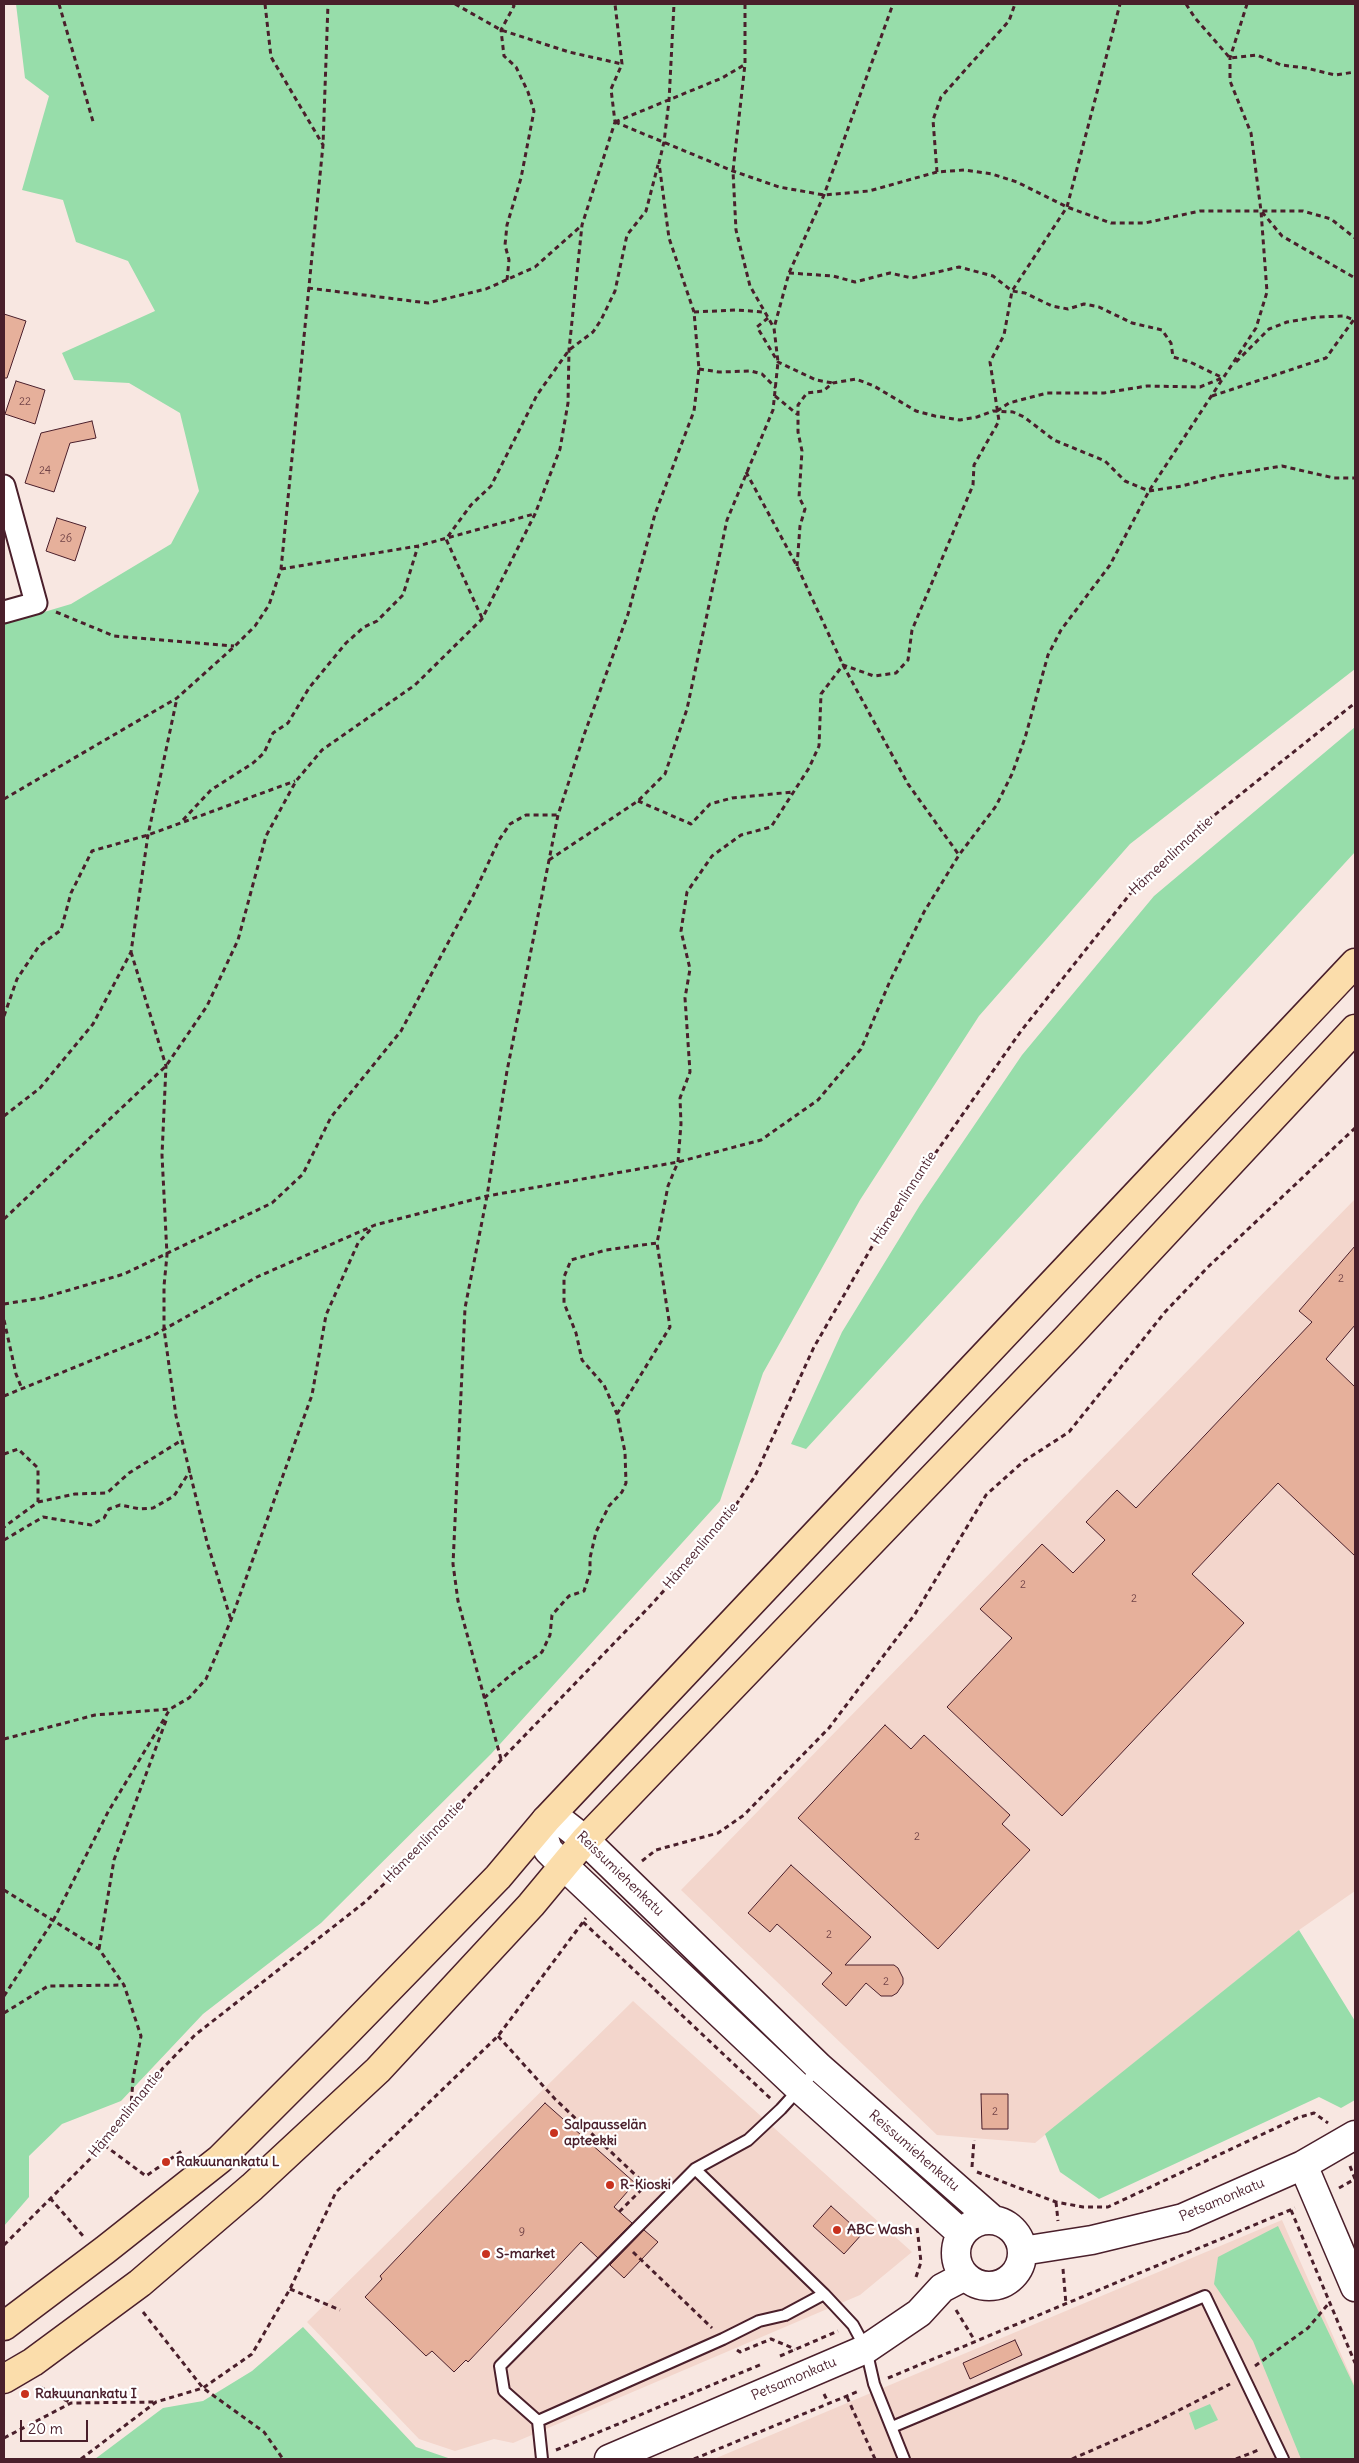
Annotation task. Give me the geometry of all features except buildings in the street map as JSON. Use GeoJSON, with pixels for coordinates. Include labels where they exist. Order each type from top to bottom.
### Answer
{"type":"FeatureCollection","features":[{"type":"Feature","properties":{"kind":"main road"},"geometry":{"type":"LineString","coordinates":[[4,2326],[105,2250],[220,2159],[498,1878],[546,1820],[1355,963]]}},
{"type":"Feature","properties":{"kind":"main road"},"geometry":{"type":"LineString","coordinates":[[4,2379],[33,2362],[140,2283],[252,2187],[378,2070],[531,1905],[585,1840],[1060,1345],[1355,1029]]}},
{"type":"Feature","properties":{"kind":"street"},"geometry":{"type":"LineString","coordinates":[[4,486],[36,603],[4,612]]}},
{"type":"Feature","properties":{"kind":"street"},"geometry":{"type":"LineString","coordinates":[[546,1820],[544,1838],[548,1850],[599,1901],[799,2088],[962,2234]]}},
{"type":"Feature","properties":{"kind":"street","name":"Reissumiehenkatu"},"geometry":{"type":"LineString","coordinates":[[546,1820],[562,1822],[585,1840],[819,2067],[992,2220]]}},
{"type":"Feature","properties":{"kind":"street","name":"Petsamonkatu"},"geometry":{"type":"LineString","coordinates":[[1022,2251],[1084,2242],[1183,2218],[1303,2165],[1355,2135]]}},
{"type":"Feature","properties":{"kind":"street"},"geometry":{"type":"LineString","coordinates":[[1303,2165],[1355,2287]]}},
{"type":"Feature","properties":{"kind":"street"},"geometry":{"type":"LineString","coordinates":[[992,2220],[1004,2224],[1013,2231],[1019,2240],[1022,2251],[1020,2263],[1015,2273],[1007,2281],[996,2286],[985,2286],[974,2283],[965,2276],[958,2267],[955,2256],[957,2244],[962,2234],[975,2223],[992,2220]]}},
{"type":"Feature","properties":{"kind":"street","name":"Petsamonkatu"},"geometry":{"type":"LineString","coordinates":[[609,2459],[866,2349],[919,2312],[942,2288],[965,2276]]}},
{"type":"Feature","properties":{"kind":"lane"},"geometry":{"type":"LineString","coordinates":[[542,2459],[538,2421],[504,2391],[500,2366],[695,2169],[748,2140],[819,2067]]}},
{"type":"Feature","properties":{"kind":"lane"},"geometry":{"type":"LineString","coordinates":[[695,2169],[853,2324],[866,2349],[874,2384],[904,2459]]}},
{"type":"Feature","properties":{"kind":"lane"},"geometry":{"type":"LineString","coordinates":[[538,2421],[723,2339],[759,2321],[786,2315],[824,2294]]}},
{"type":"Feature","properties":{"kind":"lane"},"geometry":{"type":"LineString","coordinates":[[892,2427],[1205,2296],[1283,2459]]}},
{"type":"Feature","properties":{"kind":"path"},"geometry":{"type":"LineString","coordinates":[[59,4],[94,125]]}},
{"type":"Feature","properties":{"kind":"path"},"geometry":{"type":"LineString","coordinates":[[264,4],[271,57],[323,145]]}},
{"type":"Feature","properties":{"kind":"path"},"geometry":{"type":"LineString","coordinates":[[4,799],[177,698],[255,626],[269,606],[280,570],[323,145],[328,4]]}},
{"type":"Feature","properties":{"kind":"path"},"geometry":{"type":"LineString","coordinates":[[455,4],[501,30],[569,52],[622,64]]}},
{"type":"Feature","properties":{"kind":"path"},"geometry":{"type":"LineString","coordinates":[[507,280],[509,260],[505,245],[507,225],[521,178],[534,111],[528,92],[516,67],[504,56],[501,30],[514,6],[512,4]]}},
{"type":"Feature","properties":{"kind":"path"},"geometry":{"type":"LineString","coordinates":[[4,1218],[166,1066],[207,1006],[238,940],[266,836],[296,781],[322,750],[415,685],[482,618],[534,514],[560,449],[568,403],[570,350],[582,225],[615,122],[611,89],[622,64],[615,4]]}},
{"type":"Feature","properties":{"kind":"path"},"geometry":{"type":"LineString","coordinates":[[446,539],[471,505],[491,486],[537,394],[570,350],[593,332],[615,291],[627,234],[646,211],[664,142],[669,101],[674,4]]}},
{"type":"Feature","properties":{"kind":"path"},"geometry":{"type":"LineString","coordinates":[[745,4],[745,64],[733,171],[736,230],[750,286],[763,312],[774,328]]}},
{"type":"Feature","properties":{"kind":"path"},"geometry":{"type":"LineString","coordinates":[[549,861],[638,801],[665,774],[686,709],[727,520],[746,471],[774,410],[778,362],[774,328],[789,273],[824,195],[893,4]]}},
{"type":"Feature","properties":{"kind":"path"},"geometry":{"type":"LineString","coordinates":[[937,172],[933,120],[941,97],[1009,21],[1015,4]]}},
{"type":"Feature","properties":{"kind":"path"},"geometry":{"type":"LineString","coordinates":[[843,664],[874,676],[896,674],[908,660],[912,630],[973,485],[974,465],[999,421],[990,362],[1004,335],[1012,291],[1067,207],[1120,4]]}},
{"type":"Feature","properties":{"kind":"path"},"geometry":{"type":"LineString","coordinates":[[1186,4],[1195,18],[1230,58]]}},
{"type":"Feature","properties":{"kind":"path"},"geometry":{"type":"LineString","coordinates":[[4,1396],[164,1329],[257,1277],[375,1225],[487,1196],[678,1162],[761,1140],[818,1100],[861,1049],[890,981],[924,912],[959,856],[996,806],[1012,774],[1025,738],[1048,655],[1061,630],[1110,565],[1149,491],[1256,328],[1267,292],[1261,211],[1251,133],[1230,80],[1230,58],[1247,4]]}},
{"type":"Feature","properties":{"kind":"path"},"geometry":{"type":"LineString","coordinates":[[1230,58],[1257,55],[1281,65],[1306,68],[1335,75],[1355,72]]}},
{"type":"Feature","properties":{"kind":"path"},"geometry":{"type":"LineString","coordinates":[[615,122],[722,78],[745,64]]}},
{"type":"Feature","properties":{"kind":"path"},"geometry":{"type":"LineString","coordinates":[[615,122],[733,171],[779,187],[824,195],[869,191],[937,172],[964,170],[992,174],[1017,182],[1067,207],[1111,223],[1145,223],[1200,211],[1304,212],[1331,219],[1355,238]]}},
{"type":"Feature","properties":{"kind":"path"},"geometry":{"type":"LineString","coordinates":[[501,1760],[458,1601],[453,1564],[465,1308],[487,1196],[507,1071],[558,815],[584,735],[628,614],[655,514],[694,411],[699,369],[694,312],[669,238],[659,163]]}},
{"type":"Feature","properties":{"kind":"path"},"geometry":{"type":"LineString","coordinates":[[1261,211],[1282,236],[1355,278]]}},
{"type":"Feature","properties":{"kind":"path"},"geometry":{"type":"LineString","coordinates":[[308,288],[428,303],[486,289],[535,267],[582,225]]}},
{"type":"Feature","properties":{"kind":"path"},"geometry":{"type":"LineString","coordinates":[[789,273],[833,276],[855,282],[890,273],[912,278],[959,267],[993,276],[1012,291],[1025,293],[1052,306],[1068,309],[1084,304],[1099,307],[1132,323],[1162,330],[1171,343],[1173,357],[1190,362],[1223,378]]}},
{"type":"Feature","properties":{"kind":"path"},"geometry":{"type":"LineString","coordinates":[[694,312],[738,310],[763,312]]}},
{"type":"Feature","properties":{"kind":"path"},"geometry":{"type":"LineString","coordinates":[[1212,396],[1326,358],[1355,319],[1344,316],[1317,317],[1287,322],[1269,329],[1258,337],[1229,369]]}},
{"type":"Feature","properties":{"kind":"path"},"geometry":{"type":"LineString","coordinates":[[768,318],[757,328],[778,362],[816,380],[833,383],[856,379],[874,386],[916,411],[935,416],[960,420],[996,411],[1013,412],[1024,417],[1054,440],[1105,462],[1124,481],[1149,491],[1182,486],[1220,476],[1282,466],[1334,478],[1355,478]]}},
{"type":"Feature","properties":{"kind":"path"},"geometry":{"type":"LineString","coordinates":[[699,369],[719,372],[751,371],[762,374],[776,388]]}},
{"type":"Feature","properties":{"kind":"path"},"geometry":{"type":"LineString","coordinates":[[996,411],[1008,403],[1047,394],[1104,393],[1147,386],[1200,387],[1223,378]]}},
{"type":"Feature","properties":{"kind":"path"},"geometry":{"type":"LineString","coordinates":[[797,566],[800,526],[805,509],[799,497],[802,451],[798,405],[807,393],[823,391],[833,383]]}},
{"type":"Feature","properties":{"kind":"path"},"geometry":{"type":"LineString","coordinates":[[775,396],[798,414]]}},
{"type":"Feature","properties":{"kind":"path"},"geometry":{"type":"LineString","coordinates":[[746,471],[797,566],[843,664],[908,784],[959,856]]}},
{"type":"Feature","properties":{"kind":"path"},"geometry":{"type":"LineString","coordinates":[[280,570],[418,546],[534,514]]}},
{"type":"Feature","properties":{"kind":"path"},"geometry":{"type":"LineString","coordinates":[[446,539],[482,618]]}},
{"type":"Feature","properties":{"kind":"path"},"geometry":{"type":"LineString","coordinates":[[183,821],[211,790],[253,764],[264,753],[273,732],[288,723],[309,688],[346,643],[364,627],[377,621],[403,594],[418,546]]}},
{"type":"Feature","properties":{"kind":"path"},"geometry":{"type":"LineString","coordinates":[[36,603],[114,636],[235,646]]}},
{"type":"Feature","properties":{"kind":"path"},"geometry":{"type":"LineString","coordinates":[[617,1414],[670,1327],[657,1243],[668,1186],[678,1162],[681,1124],[680,1098],[690,1072],[686,998],[690,969],[680,931],[687,892],[712,856],[741,835],[771,826],[819,746],[820,694],[843,664]]}},
{"type":"Feature","properties":{"kind":"path"},"geometry":{"type":"LineString","coordinates":[[4,1116],[40,1088],[93,1024],[131,952],[148,835],[177,698]]}},
{"type":"Feature","properties":{"kind":"path","name":"Hämeenlinnantie"},"geometry":{"type":"LineString","coordinates":[[4,2245],[104,2145],[131,2107],[195,2035],[372,1895],[445,1822],[501,1760],[652,1605],[728,1517],[755,1476],[814,1348],[880,1231],[1021,1031],[1127,898],[1188,837],[1355,703]]}},
{"type":"Feature","properties":{"kind":"path"},"geometry":{"type":"LineString","coordinates":[[4,1016],[17,979],[39,946],[61,930],[71,892],[92,851],[148,835],[296,781]]}},
{"type":"Feature","properties":{"kind":"path"},"geometry":{"type":"LineString","coordinates":[[638,801],[691,824],[710,804],[732,798],[793,792]]}},
{"type":"Feature","properties":{"kind":"path"},"geometry":{"type":"LineString","coordinates":[[4,1304],[42,1298],[124,1274],[272,1204],[303,1174],[331,1116],[401,1032],[473,896],[499,840],[510,824],[526,815],[558,815]]}},
{"type":"Feature","properties":{"kind":"path"},"geometry":{"type":"LineString","coordinates":[[131,952],[166,1066],[162,1155],[167,1254],[164,1286],[164,1329],[176,1416],[207,1542],[231,1620]]}},
{"type":"Feature","properties":{"kind":"path"},"geometry":{"type":"LineString","coordinates":[[623,1876],[656,1850],[718,1833],[744,1815],[829,1728],[915,1614],[986,1495],[1024,1461],[1069,1432],[1165,1312],[1202,1273],[1355,1128]]}},
{"type":"Feature","properties":{"kind":"path"},"geometry":{"type":"LineString","coordinates":[[4,1996],[53,1921],[108,1812],[170,1710],[189,1698],[206,1679],[231,1620],[312,1395],[326,1315],[358,1243],[375,1225]]}},
{"type":"Feature","properties":{"kind":"path"},"geometry":{"type":"LineString","coordinates":[[484,1698],[542,1652],[550,1635],[552,1615],[569,1596],[584,1591],[590,1572],[590,1558],[596,1532],[609,1506],[622,1492],[626,1483],[625,1452],[617,1414],[604,1385],[582,1360],[564,1303],[564,1277],[571,1260],[606,1250],[657,1243]]}},
{"type":"Feature","properties":{"kind":"path"},"geometry":{"type":"LineString","coordinates":[[4,1320],[16,1374],[22,1389]]}},
{"type":"Feature","properties":{"kind":"path"},"geometry":{"type":"LineString","coordinates":[[4,1528],[38,1502],[75,1494],[107,1493],[129,1473],[182,1440]]}},
{"type":"Feature","properties":{"kind":"path"},"geometry":{"type":"LineString","coordinates":[[4,1454],[18,1449],[38,1468],[38,1502]]}},
{"type":"Feature","properties":{"kind":"path"},"geometry":{"type":"LineString","coordinates":[[4,1540],[43,1517],[91,1525],[104,1518],[109,1509],[120,1505],[140,1509],[153,1508],[174,1496],[190,1471]]}},
{"type":"Feature","properties":{"kind":"path"},"geometry":{"type":"LineString","coordinates":[[4,1739],[95,1715],[170,1710]]}},
{"type":"Feature","properties":{"kind":"path"},"geometry":{"type":"LineString","coordinates":[[99,1949],[114,1860],[170,1710]]}},
{"type":"Feature","properties":{"kind":"path"},"geometry":{"type":"LineString","coordinates":[[4,1890],[99,1949],[124,1985],[141,2036],[133,2079],[131,2107]]}},
{"type":"Feature","properties":{"kind":"path"},"geometry":{"type":"LineString","coordinates":[[4,2438],[71,2403],[156,2402],[203,2388],[252,2354],[290,2289],[336,2192],[498,2036],[599,1901]]}},
{"type":"Feature","properties":{"kind":"path"},"geometry":{"type":"LineString","coordinates":[[4,2013],[48,1986],[124,1985]]}},
{"type":"Feature","properties":{"kind":"path"},"geometry":{"type":"LineString","coordinates":[[498,2036],[555,2099],[646,2185],[619,2212]]}},
{"type":"Feature","properties":{"kind":"path"},"geometry":{"type":"LineString","coordinates":[[972,2173],[974,2140]]}},
{"type":"Feature","properties":{"kind":"path"},"geometry":{"type":"LineString","coordinates":[[104,2145],[146,2176],[182,2151]]}},
{"type":"Feature","properties":{"kind":"path"},"geometry":{"type":"LineString","coordinates":[[50,2198],[88,2241]]}},
{"type":"Feature","properties":{"kind":"path"},"geometry":{"type":"LineString","coordinates":[[694,2459],[1291,2210],[1355,2364]]}},
{"type":"Feature","properties":{"kind":"path"},"geometry":{"type":"LineString","coordinates":[[622,2242],[723,2339]]}},
{"type":"Feature","properties":{"kind":"path"},"geometry":{"type":"LineString","coordinates":[[290,2289],[340,2310]]}},
{"type":"Feature","properties":{"kind":"path"},"geometry":{"type":"LineString","coordinates":[[1072,2459],[1154,2423],[1244,2376],[1266,2356],[1308,2328],[1330,2303]]}},
{"type":"Feature","properties":{"kind":"path"},"geometry":{"type":"LineString","coordinates":[[142,2312],[203,2388],[264,2432],[283,2459]]}},
{"type":"Feature","properties":{"kind":"path"},"geometry":{"type":"LineString","coordinates":[[32,2390],[39,2386],[71,2403]]}},
{"type":"Feature","properties":{"kind":"path"},"geometry":{"type":"LineString","coordinates":[[847,2396],[875,2459]]}},
{"type":"Feature","properties":{"kind":"path"},"geometry":{"type":"LineString","coordinates":[[81,2459],[156,2402]]}},
{"type":"Feature","properties":{"kind":"path"},"geometry":{"type":"LineString","coordinates":[[1236,2459],[1275,2442]]}},
{"type":"Feature","properties":{"kind":"shaded area"},"geometry":{"type":"Polygon","coordinates":[[[1355,1199],[1355,1891],[1299,1930],[1035,2143],[937,2135],[681,1890],[1355,1199]]]}},
{"type":"Feature","properties":{"kind":"shaded area"},"geometry":{"type":"Polygon","coordinates":[[[633,2001],[912,2252],[860,2295],[513,2443],[494,2439],[455,2451],[419,2439],[307,2322],[633,2001]]]}},
{"type":"Feature","properties":{"kind":"shaded area"},"geometry":{"type":"Polygon","coordinates":[[[1282,2220],[1355,2386],[1355,2459],[714,2459],[1282,2220]]]}},
{"type":"Feature","properties":{"kind":"green space"},"geometry":{"type":"Polygon","coordinates":[[[16,4],[1355,4],[1355,669],[1130,844],[979,1016],[860,1200],[763,1373],[720,1501],[491,1754],[321,1923],[203,2014],[121,2101],[62,2124],[29,2156],[29,2197],[4,2226],[4,624],[71,604],[171,544],[199,491],[180,413],[129,383],[74,380],[62,353],[155,311],[128,261],[76,242],[63,200],[22,190],[49,96],[25,78],[16,4]]]}},
{"type":"Feature","properties":{"kind":"green space"},"geometry":{"type":"Polygon","coordinates":[[[1355,727],[1355,852],[806,1449],[791,1444],[842,1332],[920,1205],[1022,1055],[1154,896],[1355,727]]]}},
{"type":"Feature","properties":{"kind":"green space"},"geometry":{"type":"Polygon","coordinates":[[[1299,1930],[1355,2021],[1355,2100],[1341,2108],[1319,2097],[1099,2199],[1060,2172],[1045,2134],[1299,1930]]]}},
{"type":"Feature","properties":{"kind":"green space"},"geometry":{"type":"Polygon","coordinates":[[[1278,2226],[1355,2388],[1355,2459],[1301,2459],[1253,2341],[1214,2284],[1218,2257],[1278,2226]]]}},
{"type":"Feature","properties":{"kind":"green space"},"geometry":{"type":"Polygon","coordinates":[[[303,2327],[416,2447],[451,2459],[95,2459],[163,2408],[203,2401],[252,2371],[303,2327]]]}},
{"type":"Feature","properties":{"kind":"green space"},"geometry":{"type":"Polygon","coordinates":[[[1210,2404],[1218,2420],[1195,2430],[1189,2413],[1210,2404]]]}},
{"type":"Feature","properties":{"kind":"place","name":"Salpausselän apteekki"},"geometry":{"type":"Point","coordinates":[554,2133]}},
{"type":"Feature","properties":{"kind":"place","name":"Rakuunankatu L"},"geometry":{"type":"Point","coordinates":[166,2162]}},
{"type":"Feature","properties":{"kind":"place","name":"R-Kioski"},"geometry":{"type":"Point","coordinates":[610,2185]}},
{"type":"Feature","properties":{"kind":"place","name":"ABC Wash"},"geometry":{"type":"Point","coordinates":[837,2230]}},
{"type":"Feature","properties":{"kind":"place","name":"S-market"},"geometry":{"type":"Point","coordinates":[486,2254]}},
{"type":"Feature","properties":{"kind":"place","name":"Rakuunankatu I"},"geometry":{"type":"Point","coordinates":[25,2394]}}]}
